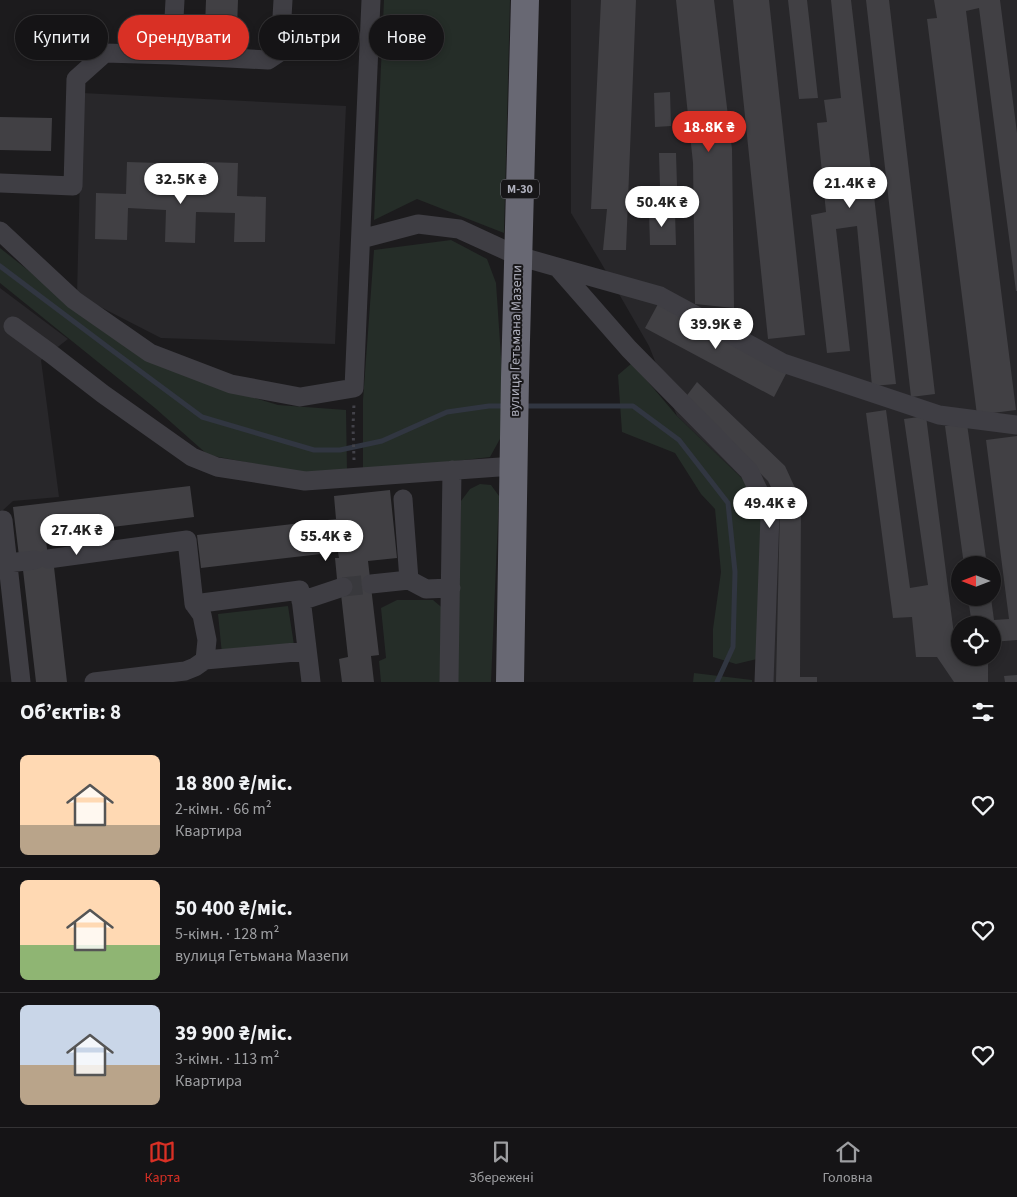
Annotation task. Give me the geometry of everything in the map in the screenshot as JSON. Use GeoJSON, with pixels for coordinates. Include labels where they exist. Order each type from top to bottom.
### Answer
{"type":"FeatureCollection","features":[{"type":"Feature","properties":{"kind":"highway","name":"вулиця Гетьмана Мазепи"},"geometry":{"type":"LineString","coordinates":[[510,682],[515,378],[525,0]]}},
{"type":"Feature","properties":{"kind":"lane"},"geometry":{"type":"LineString","coordinates":[[174,15],[175,0]]}},
{"type":"Feature","properties":{"kind":"lane"},"geometry":{"type":"LineString","coordinates":[[249,59],[268,60],[280,52],[283,0]]}},
{"type":"Feature","properties":{"kind":"lane"},"geometry":{"type":"LineString","coordinates":[[0,231],[74,300],[150,353],[231,384],[300,397],[354,388],[371,0]]}},
{"type":"Feature","properties":{"kind":"lane"},"geometry":{"type":"LineString","coordinates":[[0,183],[73,186],[76,79],[105,53],[118,53]]}},
{"type":"Feature","properties":{"kind":"lane"},"geometry":{"type":"LineString","coordinates":[[361,239],[418,224],[459,229],[518,256],[660,296],[783,363],[939,415],[1017,425]]}},
{"type":"Feature","properties":{"kind":"lane"},"geometry":{"type":"LineString","coordinates":[[558,268],[629,349],[749,471],[770,515],[764,682]]}},
{"type":"Feature","properties":{"kind":"lane"},"geometry":{"type":"LineString","coordinates":[[13,326],[103,394],[192,457],[217,467],[305,481],[514,466]]}},
{"type":"Feature","properties":{"kind":"lane"},"geometry":{"type":"LineString","coordinates":[[449,682],[452,470]]}},
{"type":"Feature","properties":{"kind":"lane"},"geometry":{"type":"LineString","coordinates":[[403,499],[409,580]]}},
{"type":"Feature","properties":{"kind":"lane"},"geometry":{"type":"LineString","coordinates":[[3,520],[21,682]]}},
{"type":"Feature","properties":{"kind":"lane"},"geometry":{"type":"LineString","coordinates":[[8,563],[187,540],[194,604],[202,615],[206,640],[205,660]]}},
{"type":"Feature","properties":{"kind":"lane"},"geometry":{"type":"LineString","coordinates":[[371,584],[409,580],[426,589],[451,588]]}},
{"type":"Feature","properties":{"kind":"lane"},"geometry":{"type":"LineString","coordinates":[[301,601],[343,587]]}},
{"type":"Feature","properties":{"kind":"lane"},"geometry":{"type":"LineString","coordinates":[[194,604],[300,590],[311,682]]}},
{"type":"Feature","properties":{"kind":"lane"},"geometry":{"type":"LineString","coordinates":[[94,682],[185,671],[205,660],[307,651]]}},
{"type":"Feature","properties":{"kind":"path"},"geometry":{"type":"LineString","coordinates":[[353,426],[354,459]]}},
{"type":"Feature","properties":{"kind":"shaded area"},"geometry":{"type":"Polygon","coordinates":[[[384,0],[510,0],[504,233],[417,199],[374,220],[381,60],[444,60],[444,15],[383,15],[384,0]]]}},
{"type":"Feature","properties":{"kind":"shaded area"},"geometry":{"type":"Polygon","coordinates":[[[571,0],[1017,0],[1017,682],[771,682],[774,509],[677,416],[649,346],[571,213],[571,0]]]}},
{"type":"Feature","properties":{"kind":"shaded area"},"geometry":{"type":"Polygon","coordinates":[[[82,93],[346,106],[335,344],[161,338],[77,295],[82,93]]]}},
{"type":"Feature","properties":{"kind":"shaded area"},"geometry":{"type":"Polygon","coordinates":[[[451,240],[487,259],[496,283],[502,372],[501,437],[490,457],[363,472],[363,400],[374,250],[451,240]]]}},
{"type":"Feature","properties":{"kind":"shaded area"},"geometry":{"type":"Polygon","coordinates":[[[0,248],[67,301],[203,382],[278,405],[346,410],[347,472],[308,474],[208,455],[155,408],[0,283],[0,248]]]}},
{"type":"Feature","properties":{"kind":"shaded area"},"geometry":{"type":"Polygon","coordinates":[[[0,288],[68,339],[41,360],[59,497],[13,501],[2,511],[0,511],[0,288]]]}},
{"type":"Feature","properties":{"kind":"shaded area"},"geometry":{"type":"Polygon","coordinates":[[[632,363],[677,416],[751,487],[764,520],[757,659],[736,664],[713,657],[713,629],[721,572],[715,509],[701,494],[675,453],[622,432],[618,375],[632,363]]]}},
{"type":"Feature","properties":{"kind":"shaded area"},"geometry":{"type":"Polygon","coordinates":[[[480,484],[491,485],[499,496],[491,682],[457,682],[461,501],[470,489],[480,484]]]}},
{"type":"Feature","properties":{"kind":"shaded area"},"geometry":{"type":"Polygon","coordinates":[[[397,600],[433,600],[446,611],[443,682],[381,682],[379,661],[386,658],[381,608],[397,600]]]}},
{"type":"Feature","properties":{"kind":"shaded area"},"geometry":{"type":"Polygon","coordinates":[[[288,606],[294,645],[222,654],[218,614],[288,606]]]}},
{"type":"Feature","properties":{"kind":"shaded area"},"geometry":{"type":"Polygon","coordinates":[[[694,673],[752,680],[752,682],[693,682],[694,673]]]}},
{"type":"Feature","properties":{"kind":"building"},"geometry":{"type":"Polygon","coordinates":[[[206,0],[238,0],[237,15],[205,15],[206,0]]]}},
{"type":"Feature","properties":{"kind":"building"},"geometry":{"type":"Polygon","coordinates":[[[601,0],[636,0],[626,250],[603,250],[607,209],[591,209],[601,0]]]}},
{"type":"Feature","properties":{"kind":"building"},"geometry":{"type":"Polygon","coordinates":[[[676,0],[714,0],[732,149],[734,308],[695,304],[693,163],[676,0]]]}},
{"type":"Feature","properties":{"kind":"building"},"geometry":{"type":"Polygon","coordinates":[[[733,0],[769,0],[805,335],[768,339],[733,0]]]}},
{"type":"Feature","properties":{"kind":"building"},"geometry":{"type":"Polygon","coordinates":[[[788,0],[807,0],[818,98],[799,99],[788,0]]]}},
{"type":"Feature","properties":{"kind":"building"},"geometry":{"type":"Polygon","coordinates":[[[831,0],[851,0],[896,384],[872,386],[857,226],[836,229],[850,351],[827,353],[811,215],[826,212],[817,123],[827,122],[824,100],[841,98],[831,0]]]}},
{"type":"Feature","properties":{"kind":"building"},"geometry":{"type":"Polygon","coordinates":[[[866,0],[889,0],[935,394],[911,397],[866,0]]]}},
{"type":"Feature","properties":{"kind":"building"},"geometry":{"type":"Polygon","coordinates":[[[934,0],[1000,0],[1017,133],[1017,291],[979,8],[966,11],[1016,410],[977,415],[927,19],[937,18],[934,0]]]}},
{"type":"Feature","properties":{"kind":"building"},"geometry":{"type":"Polygon","coordinates":[[[670,92],[671,126],[655,127],[654,93],[670,92]]]}},
{"type":"Feature","properties":{"kind":"building"},"geometry":{"type":"Polygon","coordinates":[[[0,117],[52,118],[51,151],[0,150],[0,117]]]}},
{"type":"Feature","properties":{"kind":"building"},"geometry":{"type":"Polygon","coordinates":[[[659,153],[676,153],[677,186],[660,187],[659,153]]]}},
{"type":"Feature","properties":{"kind":"building"},"geometry":{"type":"Polygon","coordinates":[[[127,162],[159,163],[158,194],[204,195],[205,162],[238,163],[237,196],[266,197],[265,242],[234,242],[235,213],[196,212],[195,243],[165,242],[166,210],[128,208],[127,240],[95,239],[96,193],[126,194],[127,162]]]}},
{"type":"Feature","properties":{"kind":"building"},"geometry":{"type":"Polygon","coordinates":[[[649,212],[675,212],[676,245],[650,245],[649,212]]]}},
{"type":"Feature","properties":{"kind":"building"},"geometry":{"type":"Polygon","coordinates":[[[658,304],[787,372],[774,397],[645,328],[658,304]]]}},
{"type":"Feature","properties":{"kind":"building"},"geometry":{"type":"Polygon","coordinates":[[[697,382],[785,466],[801,501],[800,677],[817,677],[817,682],[776,682],[780,506],[768,481],[685,398],[697,382]]]}},
{"type":"Feature","properties":{"kind":"building"},"geometry":{"type":"Polygon","coordinates":[[[886,410],[910,588],[928,585],[904,419],[926,416],[952,616],[951,666],[988,666],[988,682],[954,682],[937,657],[916,657],[912,617],[893,618],[866,413],[886,410]]]}},
{"type":"Feature","properties":{"kind":"building"},"geometry":{"type":"Polygon","coordinates":[[[967,424],[986,556],[963,556],[945,426],[967,424]]]}},
{"type":"Feature","properties":{"kind":"building"},"geometry":{"type":"Polygon","coordinates":[[[1017,436],[1017,640],[1001,641],[1001,620],[1009,619],[986,440],[1017,436]]]}},
{"type":"Feature","properties":{"kind":"building"},"geometry":{"type":"Polygon","coordinates":[[[190,486],[194,517],[55,534],[55,529],[41,531],[43,540],[46,540],[49,567],[54,567],[67,682],[36,682],[23,570],[19,556],[13,507],[190,486]]]}},
{"type":"Feature","properties":{"kind":"building"},"geometry":{"type":"Polygon","coordinates":[[[390,490],[397,558],[368,561],[379,655],[371,656],[374,682],[342,682],[339,659],[348,657],[335,558],[339,558],[338,552],[201,568],[197,535],[336,519],[334,496],[390,490]]]}},
{"type":"Feature","properties":{"kind":"building"},"geometry":{"type":"Polygon","coordinates":[[[969,606],[992,606],[993,616],[971,616],[969,606]]]}},
{"type":"Feature","properties":{"kind":"building"},"geometry":{"type":"Polygon","coordinates":[[[1017,675],[1017,682],[1005,682],[1004,676],[1017,675]]]}},
{"type":"Feature","properties":{"kind":"waterway"},"geometry":{"type":"LineString","coordinates":[[0,266],[202,417],[314,450],[340,450],[382,441],[447,412],[489,406],[507,406]]}},
{"type":"Feature","properties":{"kind":"waterway"},"geometry":{"type":"LineString","coordinates":[[523,406],[633,406],[679,440],[728,503],[735,572],[733,647],[717,682]]}},
{"type":"Feature","properties":{"kind":"tunnel"},"geometry":{"type":"LineString","coordinates":[[343,587],[371,584]]}}]}
